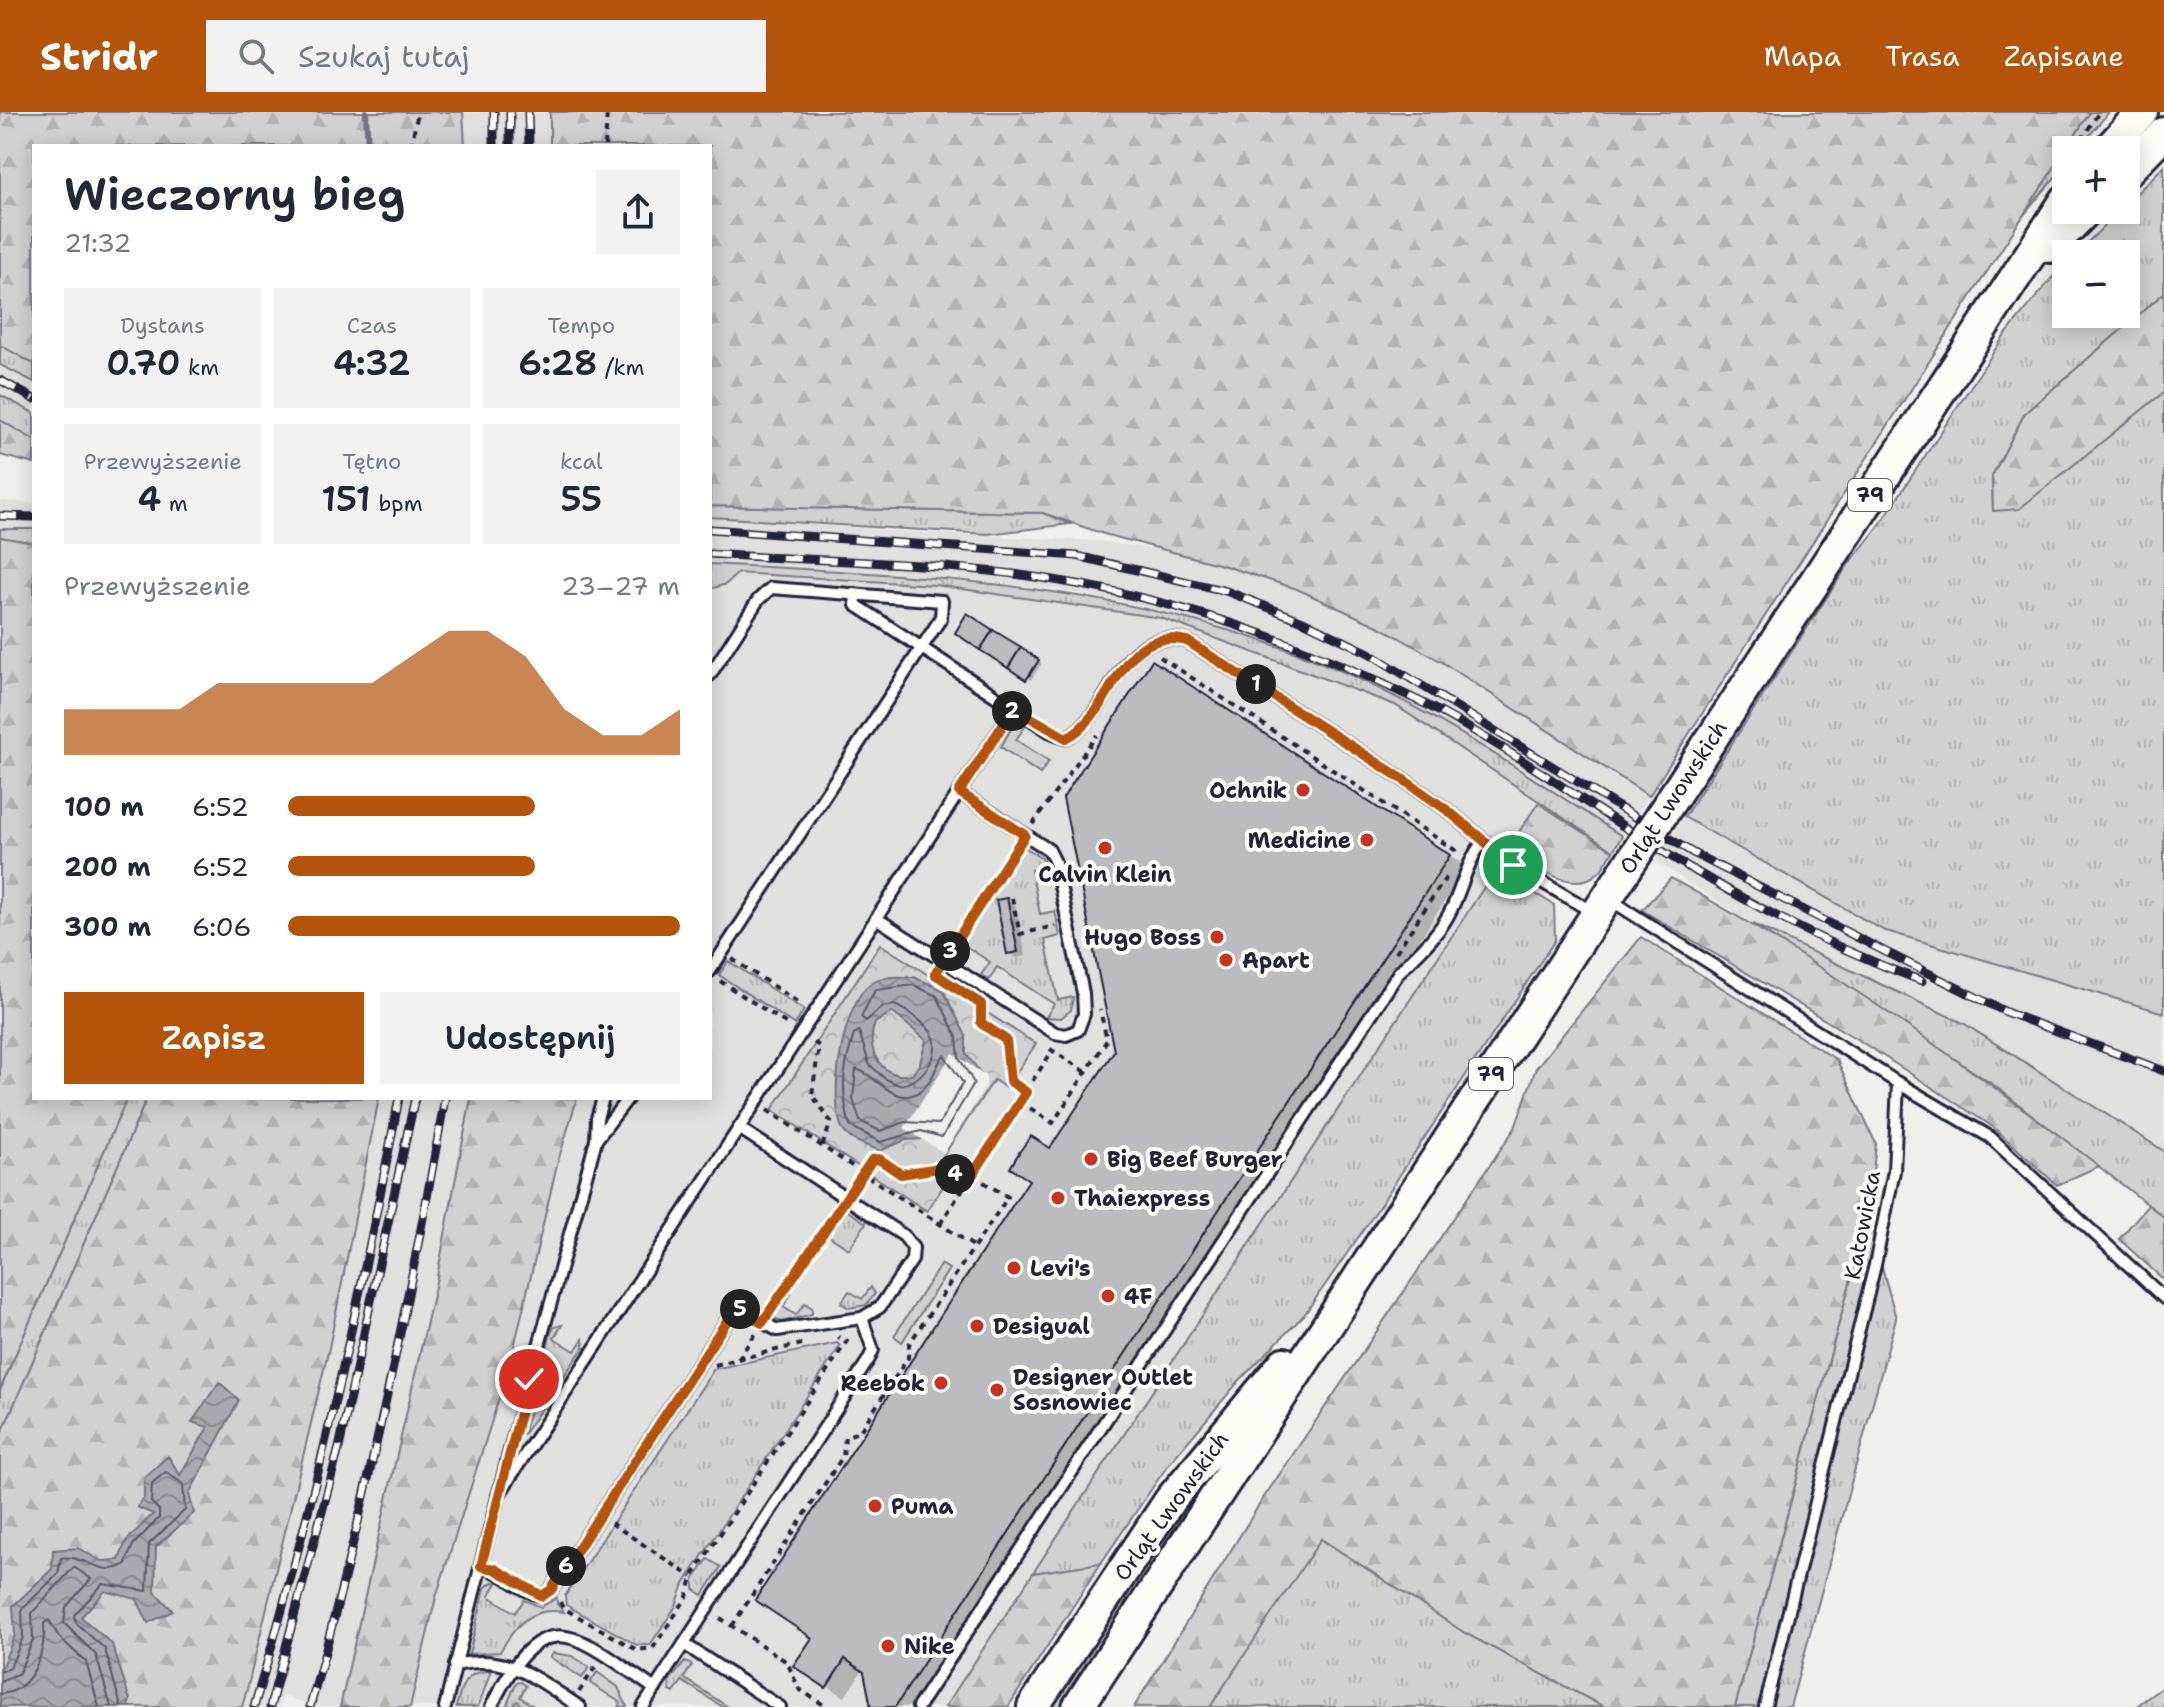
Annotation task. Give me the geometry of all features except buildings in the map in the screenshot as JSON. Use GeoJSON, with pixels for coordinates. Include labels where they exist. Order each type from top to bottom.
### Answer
{"type":"FeatureCollection","features":[{"type":"Feature","properties":{"kind":"main road"},"geometry":{"type":"LineString","coordinates":[[2121,136],[2142,112]]}},
{"type":"Feature","properties":{"kind":"main road"},"geometry":{"type":"LineString","coordinates":[[2140,158],[2164,133]]}},
{"type":"Feature","properties":{"kind":"main road","name":"79"},"geometry":{"type":"LineString","coordinates":[[1989,314],[2052,221]]}},
{"type":"Feature","properties":{"kind":"main road","name":"79"},"geometry":{"type":"LineString","coordinates":[[1989,314],[2074,224]]}},
{"type":"Feature","properties":{"kind":"main road","name":"Orląt Lwowskich"},"geometry":{"type":"LineString","coordinates":[[1078,1707],[1989,314]]}},
{"type":"Feature","properties":{"kind":"main road","name":"Orląt Lwowskich"},"geometry":{"type":"LineString","coordinates":[[1033,1707],[1191,1471],[1356,1279]]}},
{"type":"Feature","properties":{"kind":"lane"},"geometry":{"type":"LineString","coordinates":[[712,672],[758,600],[771,588],[942,601],[941,618],[712,968]]}},
{"type":"Feature","properties":{"kind":"lane"},"geometry":{"type":"LineString","coordinates":[[855,594],[856,605],[1014,708],[1066,738],[1082,730],[1126,664],[1145,645],[1170,637],[1187,641],[1404,780],[1447,810],[1513,865],[1602,906],[1990,1137],[2164,1298]]}},
{"type":"Feature","properties":{"kind":"lane"},"geometry":{"type":"LineString","coordinates":[[498,1496],[1014,708]]}},
{"type":"Feature","properties":{"kind":"lane"},"geometry":{"type":"LineString","coordinates":[[876,918],[1055,1033],[1066,1035],[1078,1030],[1084,1014],[1068,922],[1055,862],[1049,850],[959,792]]}},
{"type":"Feature","properties":{"kind":"lane"},"geometry":{"type":"LineString","coordinates":[[918,1707],[1399,972],[1433,938],[1450,913],[1474,853],[1483,842]]}},
{"type":"Feature","properties":{"kind":"lane","name":"Katowicka"},"geometry":{"type":"LineString","coordinates":[[1765,1707],[1875,1265],[1894,1171],[1898,1083]]}},
{"type":"Feature","properties":{"kind":"lane"},"geometry":{"type":"LineString","coordinates":[[445,1707],[498,1496],[596,1140],[597,1118],[602,1100]]}},
{"type":"Feature","properties":{"kind":"lane"},"geometry":{"type":"LineString","coordinates":[[596,1140],[626,1100]]}},
{"type":"Feature","properties":{"kind":"lane"},"geometry":{"type":"LineString","coordinates":[[481,1566],[495,1569],[533,1594],[542,1596],[551,1590],[736,1307],[777,1330],[791,1331],[862,1318],[880,1307],[912,1260],[913,1248],[904,1236],[739,1128]]}},
{"type":"Feature","properties":{"kind":"lane"},"geometry":{"type":"LineString","coordinates":[[643,1707],[869,1359],[873,1350],[862,1318]]}},
{"type":"Feature","properties":{"kind":"lane"},"geometry":{"type":"LineString","coordinates":[[491,1707],[512,1665],[541,1639],[570,1635],[655,1689]]}},
{"type":"Feature","properties":{"kind":"lane"},"geometry":{"type":"LineString","coordinates":[[684,1644],[780,1707]]}},
{"type":"Feature","properties":{"kind":"lane"},"geometry":{"type":"LineString","coordinates":[[455,1665],[498,1660],[512,1665],[580,1707]]}},
{"type":"Feature","properties":{"kind":"path"},"geometry":{"type":"LineString","coordinates":[[411,144],[418,112]]}},
{"type":"Feature","properties":{"kind":"path"},"geometry":{"type":"LineString","coordinates":[[605,144],[607,112]]}},
{"type":"Feature","properties":{"kind":"path"},"geometry":{"type":"LineString","coordinates":[[2084,136],[2099,112]]}},
{"type":"Feature","properties":{"kind":"path"},"geometry":{"type":"LineString","coordinates":[[1150,657],[1159,656],[1455,850],[1452,865]]}},
{"type":"Feature","properties":{"kind":"path"},"geometry":{"type":"LineString","coordinates":[[944,962],[1025,835],[1100,731]]}},
{"type":"Feature","properties":{"kind":"path"},"geometry":{"type":"LineString","coordinates":[[1034,822],[1044,829]]}},
{"type":"Feature","properties":{"kind":"path"},"geometry":{"type":"LineString","coordinates":[[1391,958],[1449,872]]}},
{"type":"Feature","properties":{"kind":"path"},"geometry":{"type":"LineString","coordinates":[[1012,898],[1020,934],[1068,922]]}},
{"type":"Feature","properties":{"kind":"path"},"geometry":{"type":"LineString","coordinates":[[723,953],[826,1020],[804,1052]]}},
{"type":"Feature","properties":{"kind":"path"},"geometry":{"type":"LineString","coordinates":[[970,996],[993,1011]]}},
{"type":"Feature","properties":{"kind":"path"},"geometry":{"type":"LineString","coordinates":[[981,1004],[981,1023],[1006,1040],[1010,1081],[1026,1092]]}},
{"type":"Feature","properties":{"kind":"path"},"geometry":{"type":"LineString","coordinates":[[1019,1101],[1053,1123],[1107,1040],[1100,1009]]}},
{"type":"Feature","properties":{"kind":"path"},"geometry":{"type":"LineString","coordinates":[[1041,1043],[1086,1072]]}},
{"type":"Feature","properties":{"kind":"path"},"geometry":{"type":"LineString","coordinates":[[940,1224],[1053,1050]]}},
{"type":"Feature","properties":{"kind":"path"},"geometry":{"type":"LineString","coordinates":[[774,1099],[767,1111],[975,1247]]}},
{"type":"Feature","properties":{"kind":"path"},"geometry":{"type":"LineString","coordinates":[[738,1359],[872,1160],[879,1159],[895,1173],[939,1168],[968,1182]]}},
{"type":"Feature","properties":{"kind":"path"},"geometry":{"type":"LineString","coordinates":[[732,1626],[843,1456],[845,1437],[860,1431],[908,1358],[909,1344],[1008,1197],[972,1175]]}},
{"type":"Feature","properties":{"kind":"path"},"geometry":{"type":"LineString","coordinates":[[560,1598],[563,1608],[637,1650],[653,1648],[687,1597],[692,1577],[847,1341],[838,1336],[826,1339]]}},
{"type":"Feature","properties":{"kind":"path"},"geometry":{"type":"LineString","coordinates":[[711,1366],[814,1341]]}},
{"type":"Feature","properties":{"kind":"path"},"geometry":{"type":"LineString","coordinates":[[602,1535],[618,1509]]}},
{"type":"Feature","properties":{"kind":"path"},"geometry":{"type":"LineString","coordinates":[[610,1522],[692,1577]]}},
{"type":"Feature","properties":{"kind":"path"},"geometry":{"type":"LineString","coordinates":[[687,1597],[787,1662],[799,1689],[827,1707]]}},
{"type":"Feature","properties":{"kind":"shaded area"},"geometry":{"type":"Polygon","coordinates":[[[463,112],[550,112],[550,144],[465,144],[463,112]]]}},
{"type":"Feature","properties":{"kind":"shaded area"},"geometry":{"type":"Polygon","coordinates":[[[0,365],[32,381],[32,412],[0,395],[0,365]]]}},
{"type":"Feature","properties":{"kind":"shaded area"},"geometry":{"type":"Polygon","coordinates":[[[0,501],[32,503],[32,529],[0,529],[0,501]]]}},
{"type":"Feature","properties":{"kind":"shaded area"},"geometry":{"type":"Polygon","coordinates":[[[712,517],[924,533],[1100,541],[1160,550],[1222,565],[1297,589],[1382,628],[1442,662],[1649,796],[1622,836],[1425,713],[1357,678],[1286,650],[1213,624],[1129,603],[1055,589],[955,578],[712,564],[712,517]]]}},
{"type":"Feature","properties":{"kind":"shaded area"},"geometry":{"type":"Polygon","coordinates":[[[767,572],[935,585],[1161,618],[1395,705],[1538,803],[945,1707],[410,1707],[436,1597],[479,1467],[576,1100],[712,1100],[712,588],[726,584],[738,573],[767,572]]]}},
{"type":"Feature","properties":{"kind":"shaded area"},"geometry":{"type":"Polygon","coordinates":[[[1684,817],[1883,930],[2164,1013],[2164,1151],[2086,1104],[1753,924],[1655,861],[1684,817]]]}},
{"type":"Feature","properties":{"kind":"shaded area"},"geometry":{"type":"Polygon","coordinates":[[[379,1100],[471,1100],[455,1196],[340,1707],[304,1707],[305,1704],[282,1696],[279,1707],[242,1707],[329,1348],[379,1100]]]}},
{"type":"Feature","properties":{"kind":"green space"},"geometry":{"type":"Polygon","coordinates":[[[0,112],[463,112],[465,144],[32,144],[32,363],[0,345],[0,112]]]}},
{"type":"Feature","properties":{"kind":"green space"},"geometry":{"type":"Polygon","coordinates":[[[550,112],[2090,112],[2075,136],[2052,136],[2052,171],[1649,796],[1442,662],[1382,628],[1297,589],[1222,565],[1104,534],[1043,513],[712,506],[712,144],[550,144],[550,112]]]}},
{"type":"Feature","properties":{"kind":"green space"},"geometry":{"type":"Polygon","coordinates":[[[2090,112],[2109,112],[2089,136],[2074,136],[2090,112]]]}},
{"type":"Feature","properties":{"kind":"green space"},"geometry":{"type":"Polygon","coordinates":[[[2164,166],[2164,293],[2140,314],[2140,240],[2090,240],[2106,224],[2140,224],[2140,190],[2164,166]]]}},
{"type":"Feature","properties":{"kind":"green space"},"geometry":{"type":"Polygon","coordinates":[[[2052,170],[2052,181],[2019,221],[2052,170]]]}},
{"type":"Feature","properties":{"kind":"green space"},"geometry":{"type":"Polygon","coordinates":[[[2052,278],[2052,328],[2123,328],[2025,413],[1992,476],[1993,511],[2019,508],[2164,392],[2164,1013],[1883,930],[1684,817],[1848,565],[1879,526],[2002,339],[2052,278]]]}},
{"type":"Feature","properties":{"kind":"green space"},"geometry":{"type":"Polygon","coordinates":[[[2164,293],[2164,392],[2019,509],[1993,511],[1992,476],[2025,413],[2123,328],[2140,328],[2140,314],[2164,293]]]}},
{"type":"Feature","properties":{"kind":"green space"},"geometry":{"type":"Polygon","coordinates":[[[0,345],[32,363],[32,381],[0,365],[0,345]]]}},
{"type":"Feature","properties":{"kind":"green space"},"geometry":{"type":"Polygon","coordinates":[[[0,395],[32,412],[32,439],[0,420],[0,395]]]}},
{"type":"Feature","properties":{"kind":"green space"},"geometry":{"type":"Polygon","coordinates":[[[0,420],[32,439],[32,463],[0,455],[0,420]]]}},
{"type":"Feature","properties":{"kind":"green space"},"geometry":{"type":"Polygon","coordinates":[[[712,506],[1043,513],[1070,524],[988,534],[712,517],[712,506]]]}},
{"type":"Feature","properties":{"kind":"green space"},"geometry":{"type":"Polygon","coordinates":[[[0,529],[32,529],[32,543],[0,537],[0,529]]]}},
{"type":"Feature","properties":{"kind":"green space"},"geometry":{"type":"Polygon","coordinates":[[[0,537],[32,543],[32,1100],[126,1100],[0,1390],[0,537]]]}},
{"type":"Feature","properties":{"kind":"green space"},"geometry":{"type":"Polygon","coordinates":[[[712,564],[958,580],[1120,603],[1199,622],[1278,646],[1392,695],[1492,752],[1622,836],[1613,851],[1395,705],[1161,618],[935,585],[738,573],[726,584],[712,588],[712,564]]]}},
{"type":"Feature","properties":{"kind":"green space"},"geometry":{"type":"Polygon","coordinates":[[[1025,726],[1016,740],[1049,761],[1040,774],[1001,747],[1012,727],[1025,726]]]}},
{"type":"Feature","properties":{"kind":"green space"},"geometry":{"type":"Polygon","coordinates":[[[1538,803],[1613,851],[1599,872],[1589,879],[1565,879],[1507,850],[1538,803]]]}},
{"type":"Feature","properties":{"kind":"green space"},"geometry":{"type":"Polygon","coordinates":[[[1023,846],[1042,858],[1046,867],[1031,870],[1040,914],[1055,911],[1060,936],[1045,940],[1058,1000],[1073,997],[1071,1010],[1061,1018],[1046,1017],[1054,1004],[997,967],[989,980],[981,975],[990,962],[964,945],[955,957],[952,954],[1023,846]]]}},
{"type":"Feature","properties":{"kind":"green space"},"geometry":{"type":"Polygon","coordinates":[[[1496,869],[1554,905],[1555,940],[1304,1315],[1239,1381],[1168,1465],[1101,1563],[1033,1573],[1496,869]]]}},
{"type":"Feature","properties":{"kind":"green space"},"geometry":{"type":"Polygon","coordinates":[[[1671,878],[1782,943],[1890,1014],[1996,1088],[2099,1166],[2057,1185],[1993,1127],[1860,1041],[1642,910],[1671,878]]]}},
{"type":"Feature","properties":{"kind":"green space"},"geometry":{"type":"Polygon","coordinates":[[[1753,924],[1963,1023],[2164,1151],[2164,1217],[1995,1086],[1753,924]]]}},
{"type":"Feature","properties":{"kind":"green space"},"geometry":{"type":"Polygon","coordinates":[[[1641,937],[1837,1060],[1876,1144],[1868,1216],[1735,1707],[1604,1707],[1465,1633],[1321,1539],[1210,1707],[1134,1707],[1262,1500],[1515,1128],[1536,1068],[1641,937]]]}},
{"type":"Feature","properties":{"kind":"green space"},"geometry":{"type":"Polygon","coordinates":[[[880,944],[1036,1044],[1006,1088],[994,1080],[943,1156],[957,1165],[927,1211],[772,1110],[880,944]]]}},
{"type":"Feature","properties":{"kind":"green space"},"geometry":{"type":"Polygon","coordinates":[[[728,961],[804,1010],[795,1025],[719,975],[728,961]]]}},
{"type":"Feature","properties":{"kind":"green space"},"geometry":{"type":"Polygon","coordinates":[[[126,1100],[146,1100],[0,1437],[0,1390],[126,1100]]]}},
{"type":"Feature","properties":{"kind":"green space"},"geometry":{"type":"Polygon","coordinates":[[[146,1100],[379,1100],[329,1348],[242,1707],[0,1707],[0,1437],[146,1100]]]}},
{"type":"Feature","properties":{"kind":"green space"},"geometry":{"type":"Polygon","coordinates":[[[471,1100],[576,1100],[557,1165],[511,1360],[436,1597],[410,1707],[340,1707],[436,1282],[471,1100]]]}},
{"type":"Feature","properties":{"kind":"green space"},"geometry":{"type":"Polygon","coordinates":[[[2148,1205],[2164,1217],[2164,1280],[2119,1239],[2148,1205]]]}},
{"type":"Feature","properties":{"kind":"green space"},"geometry":{"type":"Polygon","coordinates":[[[843,1208],[866,1223],[849,1249],[826,1234],[843,1208]]]}},
{"type":"Feature","properties":{"kind":"green space"},"geometry":{"type":"Polygon","coordinates":[[[1868,1216],[1896,1318],[1790,1707],[1735,1707],[1868,1216]]]}},
{"type":"Feature","properties":{"kind":"green space"},"geometry":{"type":"Polygon","coordinates":[[[941,1264],[949,1269],[902,1342],[894,1336],[941,1264]]]}},
{"type":"Feature","properties":{"kind":"green space"},"geometry":{"type":"Polygon","coordinates":[[[871,1287],[875,1294],[866,1305],[849,1308],[841,1303],[849,1291],[862,1299],[871,1287]]]}},
{"type":"Feature","properties":{"kind":"green space"},"geometry":{"type":"Polygon","coordinates":[[[788,1292],[791,1294],[783,1307],[796,1315],[805,1303],[812,1308],[812,1314],[782,1322],[771,1317],[788,1292]]]}},
{"type":"Feature","properties":{"kind":"green space"},"geometry":{"type":"Polygon","coordinates":[[[562,1325],[554,1338],[575,1351],[583,1339],[584,1347],[523,1435],[551,1333],[554,1327],[562,1325]]]}},
{"type":"Feature","properties":{"kind":"green space"},"geometry":{"type":"Polygon","coordinates":[[[837,1343],[840,1346],[684,1584],[676,1606],[650,1645],[637,1645],[566,1605],[565,1596],[714,1369],[837,1343]]]}},
{"type":"Feature","properties":{"kind":"green space"},"geometry":{"type":"Polygon","coordinates":[[[1248,1420],[1064,1707],[1049,1707],[1165,1530],[1248,1420]]]}},
{"type":"Feature","properties":{"kind":"green space"},"geometry":{"type":"Polygon","coordinates":[[[1320,1538],[1465,1633],[1604,1707],[1210,1707],[1320,1538]]]}},
{"type":"Feature","properties":{"kind":"green space"},"geometry":{"type":"Polygon","coordinates":[[[708,1559],[721,1567],[703,1595],[694,1589],[694,1579],[708,1559]]]}},
{"type":"Feature","properties":{"kind":"green space"},"geometry":{"type":"Polygon","coordinates":[[[1101,1563],[1008,1707],[945,1707],[1033,1573],[1101,1563]]]}},
{"type":"Feature","properties":{"kind":"green space"},"geometry":{"type":"Polygon","coordinates":[[[492,1582],[497,1583],[489,1596],[515,1613],[524,1600],[541,1607],[557,1598],[557,1604],[564,1612],[542,1612],[525,1620],[500,1652],[469,1654],[485,1588],[492,1582]]]}},
{"type":"Feature","properties":{"kind":"green space"},"geometry":{"type":"Polygon","coordinates":[[[553,1653],[572,1656],[589,1667],[582,1678],[550,1657],[553,1653]]]}},
{"type":"Feature","properties":{"kind":"green space"},"geometry":{"type":"Polygon","coordinates":[[[685,1662],[692,1665],[684,1678],[728,1707],[723,1707],[682,1681],[674,1693],[670,1691],[669,1681],[685,1662]]]}},
{"type":"Feature","properties":{"kind":"green space"},"geometry":{"type":"Polygon","coordinates":[[[491,1671],[478,1707],[456,1707],[466,1680],[475,1673],[491,1671]]]}},
{"type":"Feature","properties":{"kind":"green space"},"geometry":{"type":"Polygon","coordinates":[[[597,1672],[618,1687],[627,1707],[619,1707],[621,1703],[590,1683],[597,1672]]]}},
{"type":"Feature","properties":{"kind":"green space"},"geometry":{"type":"Polygon","coordinates":[[[516,1683],[526,1686],[520,1697],[535,1707],[525,1707],[517,1701],[513,1707],[506,1707],[516,1683]]]}},
{"type":"Feature","properties":{"kind":"green space"},"geometry":{"type":"Polygon","coordinates":[[[2164,1686],[2164,1707],[2135,1707],[2164,1686]]]}},
{"type":"Feature","properties":{"kind":"water"},"geometry":{"type":"Polygon","coordinates":[[[914,977],[943,990],[966,1036],[966,1054],[983,1076],[922,1139],[906,1140],[880,1151],[855,1141],[843,1130],[838,1116],[837,1097],[840,1053],[853,1010],[871,983],[886,978],[914,977]],[[892,1012],[875,1023],[872,1033],[878,1061],[892,1073],[901,1075],[912,1075],[920,1063],[926,1040],[892,1012]]]}},
{"type":"Feature","properties":{"kind":"water"},"geometry":{"type":"Polygon","coordinates":[[[219,1382],[239,1400],[189,1494],[194,1513],[156,1547],[155,1592],[173,1611],[148,1623],[137,1599],[105,1591],[81,1617],[112,1644],[130,1700],[128,1707],[0,1707],[0,1671],[15,1635],[13,1606],[52,1569],[53,1550],[78,1548],[101,1561],[119,1560],[126,1541],[153,1514],[137,1507],[144,1498],[144,1478],[168,1456],[180,1475],[208,1427],[192,1422],[219,1382]]]}},
{"type":"Feature","properties":{"kind":"pier"},"geometry":{"type":"Polygon","coordinates":[[[953,1053],[986,1076],[986,1086],[944,1153],[904,1128],[953,1053]]]}},
{"type":"Feature","properties":{"kind":"waterway"},"geometry":{"type":"LineString","coordinates":[[366,112],[368,144]]}},
{"type":"Feature","properties":{"kind":"railway"},"geometry":{"type":"LineString","coordinates":[[494,112],[494,144]]}},
{"type":"Feature","properties":{"kind":"railway"},"geometry":{"type":"LineString","coordinates":[[510,112],[510,144]]}},
{"type":"Feature","properties":{"kind":"railway"},"geometry":{"type":"LineString","coordinates":[[528,112],[529,144]]}},
{"type":"Feature","properties":{"kind":"railway"},"geometry":{"type":"LineString","coordinates":[[0,380],[32,398]]}},
{"type":"Feature","properties":{"kind":"railway"},"geometry":{"type":"LineString","coordinates":[[0,516],[32,517]]}},
{"type":"Feature","properties":{"kind":"railway"},"geometry":{"type":"LineString","coordinates":[[712,529],[1077,556],[1226,591],[1303,621],[1369,653],[1693,853],[1876,947],[2008,1013],[2164,1071]]}},
{"type":"Feature","properties":{"kind":"railway"},"geometry":{"type":"LineString","coordinates":[[712,554],[894,563],[1032,576],[1167,604],[1254,631],[1340,664],[1423,703],[1496,744],[1673,858],[1734,893],[1840,947],[1922,981]]}},
{"type":"Feature","properties":{"kind":"railway"},"geometry":{"type":"LineString","coordinates":[[254,1707],[334,1404],[399,1100]]}},
{"type":"Feature","properties":{"kind":"railway"},"geometry":{"type":"LineString","coordinates":[[270,1707],[339,1448],[415,1100]]}},
{"type":"Feature","properties":{"kind":"railway"},"geometry":{"type":"LineString","coordinates":[[310,1707],[350,1556],[385,1404],[445,1100]]}},
{"type":"Feature","properties":{"kind":"place","name":"Ochnik"},"geometry":{"type":"Point","coordinates":[1303,790]}},
{"type":"Feature","properties":{"kind":"place","name":"Medicine"},"geometry":{"type":"Point","coordinates":[1367,840]}},
{"type":"Feature","properties":{"kind":"place","name":"Calvin Klein"},"geometry":{"type":"Point","coordinates":[1105,848]}},
{"type":"Feature","properties":{"kind":"place","name":"Hugo Boss"},"geometry":{"type":"Point","coordinates":[1217,937]}},
{"type":"Feature","properties":{"kind":"place","name":"Apart"},"geometry":{"type":"Point","coordinates":[1226,960]}},
{"type":"Feature","properties":{"kind":"place","name":"Big Beef Burger"},"geometry":{"type":"Point","coordinates":[1091,1159]}},
{"type":"Feature","properties":{"kind":"place","name":"Thaiexpress"},"geometry":{"type":"Point","coordinates":[1058,1198]}},
{"type":"Feature","properties":{"kind":"place","name":"Levi's"},"geometry":{"type":"Point","coordinates":[1014,1268]}},
{"type":"Feature","properties":{"kind":"place","name":"4F"},"geometry":{"type":"Point","coordinates":[1108,1296]}},
{"type":"Feature","properties":{"kind":"place","name":"Desigual"},"geometry":{"type":"Point","coordinates":[977,1326]}},
{"type":"Feature","properties":{"kind":"place","name":"Reebok"},"geometry":{"type":"Point","coordinates":[941,1383]}},
{"type":"Feature","properties":{"kind":"place","name":"Designer Outlet Sosnowiec"},"geometry":{"type":"Point","coordinates":[997,1390]}},
{"type":"Feature","properties":{"kind":"place","name":"Puma"},"geometry":{"type":"Point","coordinates":[875,1506]}},
{"type":"Feature","properties":{"kind":"place","name":"Nike"},"geometry":{"type":"Point","coordinates":[888,1646]}},
{"type":"Feature","properties":{"kind":"route"},"geometry":{"type":"LineString","coordinates":[[529,1379],[481,1566],[495,1569],[533,1594],[542,1596],[551,1590],[736,1307],[762,1323],[872,1160],[879,1159],[895,1173],[939,1168],[968,1182],[1026,1092],[1010,1081],[1006,1040],[981,1023],[981,1004],[935,974],[1025,835],[959,792],[1014,708],[1049,731],[1066,738],[1082,730],[1136,652],[1155,639],[1170,637],[1187,641],[1404,780],[1447,810],[1513,865]]}}]}
